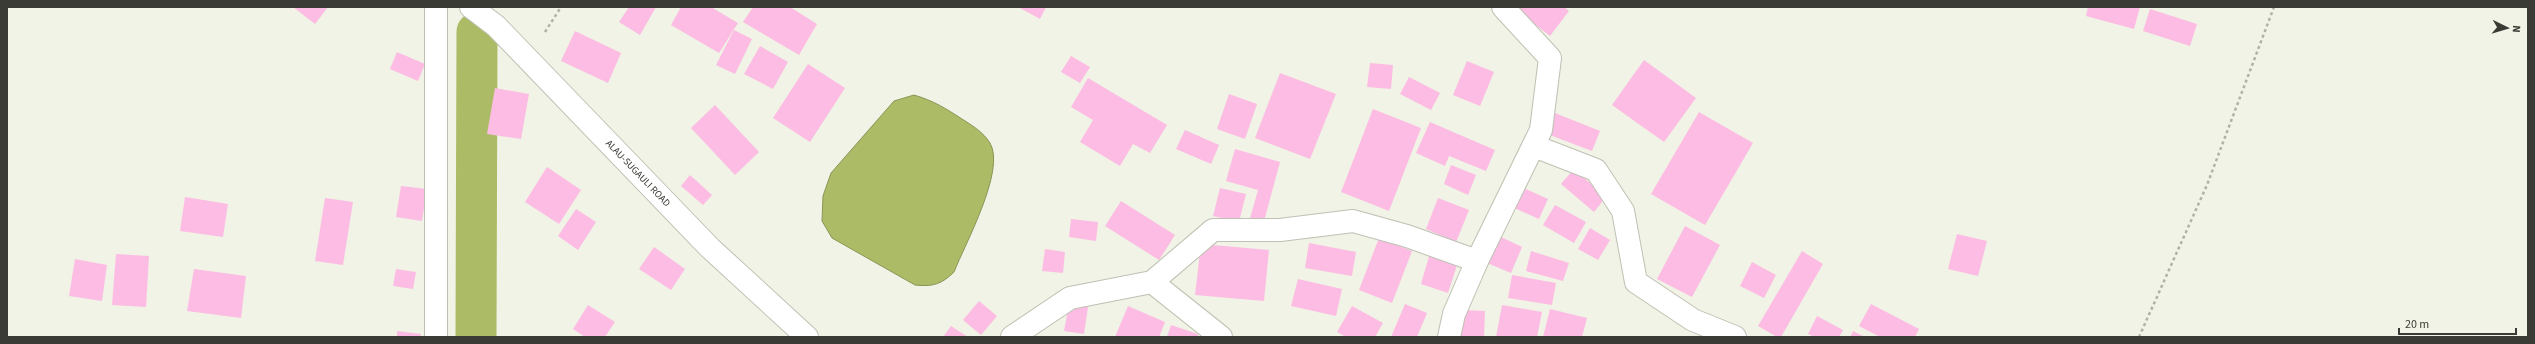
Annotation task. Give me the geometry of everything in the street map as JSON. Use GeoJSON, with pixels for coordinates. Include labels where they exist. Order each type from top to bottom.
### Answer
{"type":"FeatureCollection","features":[{"type":"Feature","properties":{"kind":"street"},"geometry":{"type":"LineString","coordinates":[[436,7],[436,337]]}},
{"type":"Feature","properties":{"kind":"street","name":"ALAU-SUGAULI ROAD"},"geometry":{"type":"LineString","coordinates":[[471,7],[507,37],[710,248],[807,337]]}},
{"type":"Feature","properties":{"kind":"street"},"geometry":{"type":"LineString","coordinates":[[1449,337],[1454,314],[1476,261],[1541,130],[1550,58],[1503,7]]}},
{"type":"Feature","properties":{"kind":"street"},"geometry":{"type":"LineString","coordinates":[[1534,146],[1596,170],[1623,211],[1636,282],[1693,320],[1735,337]]}},
{"type":"Feature","properties":{"kind":"street"},"geometry":{"type":"LineString","coordinates":[[1012,337],[1070,298],[1152,282],[1213,230],[1280,230],[1353,221],[1407,236],[1476,261]]}},
{"type":"Feature","properties":{"kind":"street"},"geometry":{"type":"LineString","coordinates":[[1152,282],[1221,337]]}},
{"type":"Feature","properties":{"kind":"path"},"geometry":{"type":"LineString","coordinates":[[2139,337],[2207,185],[2274,7]]}},
{"type":"Feature","properties":{"kind":"shaded area"},"geometry":{"type":"Polygon","coordinates":[[[914,95],[939,105],[978,130],[990,143],[993,155],[993,171],[989,188],[954,272],[941,282],[927,286],[915,285],[832,238],[822,221],[823,196],[831,173],[894,101],[914,95]]]}},
{"type":"Feature","properties":{"kind":"building"},"geometry":{"type":"Polygon","coordinates":[[[293,7],[328,7],[315,24],[293,7]]]}},
{"type":"Feature","properties":{"kind":"building"},"geometry":{"type":"Polygon","coordinates":[[[629,7],[656,7],[640,35],[619,22],[629,7]]]}},
{"type":"Feature","properties":{"kind":"building"},"geometry":{"type":"Polygon","coordinates":[[[681,7],[711,7],[738,23],[719,53],[671,25],[681,7]]]}},
{"type":"Feature","properties":{"kind":"building"},"geometry":{"type":"Polygon","coordinates":[[[753,7],[790,7],[817,24],[799,55],[743,22],[753,7]]]}},
{"type":"Feature","properties":{"kind":"building"},"geometry":{"type":"Polygon","coordinates":[[[1018,7],[1046,7],[1040,19],[1018,7]]]}},
{"type":"Feature","properties":{"kind":"building"},"geometry":{"type":"Polygon","coordinates":[[[1512,7],[1564,7],[1569,11],[1550,36],[1512,7]]]}},
{"type":"Feature","properties":{"kind":"building"},"geometry":{"type":"Polygon","coordinates":[[[2088,7],[2140,7],[2134,29],[2086,16],[2088,7]]]}},
{"type":"Feature","properties":{"kind":"building"},"geometry":{"type":"Polygon","coordinates":[[[2150,9],[2197,24],[2190,46],[2143,31],[2150,9]]]}},
{"type":"Feature","properties":{"kind":"building"},"geometry":{"type":"Polygon","coordinates":[[[734,30],[752,39],[735,74],[716,65],[734,30]]]}},
{"type":"Feature","properties":{"kind":"building"},"geometry":{"type":"Polygon","coordinates":[[[575,31],[621,53],[608,83],[561,61],[575,31]]]}},
{"type":"Feature","properties":{"kind":"building"},"geometry":{"type":"Polygon","coordinates":[[[760,46],[788,62],[773,89],[744,74],[760,46]]]}},
{"type":"Feature","properties":{"kind":"building"},"geometry":{"type":"Polygon","coordinates":[[[397,52],[425,64],[418,81],[390,69],[397,52]]]}},
{"type":"Feature","properties":{"kind":"building"},"geometry":{"type":"Polygon","coordinates":[[[1071,56],[1090,67],[1080,83],[1061,72],[1071,56]]]}},
{"type":"Feature","properties":{"kind":"building"},"geometry":{"type":"Polygon","coordinates":[[[1644,60],[1696,98],[1664,142],[1612,105],[1644,60]]]}},
{"type":"Feature","properties":{"kind":"building"},"geometry":{"type":"Polygon","coordinates":[[[1467,61],[1494,72],[1480,106],[1453,95],[1467,61]]]}},
{"type":"Feature","properties":{"kind":"building"},"geometry":{"type":"Polygon","coordinates":[[[1370,63],[1393,65],[1391,89],[1367,87],[1370,63]]]}},
{"type":"Feature","properties":{"kind":"building"},"geometry":{"type":"Polygon","coordinates":[[[808,64],[845,88],[810,142],[773,118],[808,64]]]}},
{"type":"Feature","properties":{"kind":"building"},"geometry":{"type":"Polygon","coordinates":[[[1280,73],[1336,94],[1310,159],[1255,138],[1280,73]]]}},
{"type":"Feature","properties":{"kind":"building"},"geometry":{"type":"Polygon","coordinates":[[[1409,77],[1440,93],[1431,110],[1400,94],[1409,77]]]}},
{"type":"Feature","properties":{"kind":"building"},"geometry":{"type":"Polygon","coordinates":[[[1088,78],[1167,125],[1150,153],[1133,144],[1120,166],[1080,142],[1093,120],[1071,107],[1088,78]]]}},
{"type":"Feature","properties":{"kind":"building"},"geometry":{"type":"Polygon","coordinates":[[[495,88],[529,94],[521,139],[487,134],[495,88]]]}},
{"type":"Feature","properties":{"kind":"building"},"geometry":{"type":"Polygon","coordinates":[[[1229,94],[1257,104],[1245,139],[1217,129],[1229,94]]]}},
{"type":"Feature","properties":{"kind":"building"},"geometry":{"type":"Polygon","coordinates":[[[715,105],[759,152],[735,175],[691,128],[715,105]]]}},
{"type":"Feature","properties":{"kind":"building"},"geometry":{"type":"Polygon","coordinates":[[[1373,109],[1421,128],[1389,211],[1341,192],[1373,109]]]}},
{"type":"Feature","properties":{"kind":"building"},"geometry":{"type":"Polygon","coordinates":[[[1699,112],[1753,143],[1705,225],[1651,194],[1699,112]]]}},
{"type":"Feature","properties":{"kind":"building"},"geometry":{"type":"Polygon","coordinates":[[[1555,113],[1600,131],[1592,151],[1547,134],[1555,113]]]}},
{"type":"Feature","properties":{"kind":"building"},"geometry":{"type":"Polygon","coordinates":[[[1430,122],[1495,150],[1486,171],[1449,156],[1445,166],[1416,153],[1430,122]]]}},
{"type":"Feature","properties":{"kind":"building"},"geometry":{"type":"Polygon","coordinates":[[[1185,130],[1219,145],[1211,164],[1176,149],[1185,130]]]}},
{"type":"Feature","properties":{"kind":"building"},"geometry":{"type":"Polygon","coordinates":[[[1235,149],[1280,162],[1263,225],[1249,222],[1258,190],[1226,181],[1235,149]]]}},
{"type":"Feature","properties":{"kind":"building"},"geometry":{"type":"Polygon","coordinates":[[[1451,165],[1476,175],[1468,195],[1444,184],[1451,165]]]}},
{"type":"Feature","properties":{"kind":"building"},"geometry":{"type":"Polygon","coordinates":[[[547,167],[581,190],[559,224],[525,202],[547,167]]]}},
{"type":"Feature","properties":{"kind":"building"},"geometry":{"type":"Polygon","coordinates":[[[1574,169],[1606,197],[1594,212],[1561,184],[1574,169]]]}},
{"type":"Feature","properties":{"kind":"building"},"geometry":{"type":"Polygon","coordinates":[[[690,175],[712,195],[703,205],[681,186],[690,175]]]}},
{"type":"Feature","properties":{"kind":"building"},"geometry":{"type":"Polygon","coordinates":[[[401,186],[427,189],[422,221],[396,217],[401,186]]]}},
{"type":"Feature","properties":{"kind":"building"},"geometry":{"type":"Polygon","coordinates":[[[1521,187],[1548,199],[1539,219],[1512,207],[1521,187]]]}},
{"type":"Feature","properties":{"kind":"building"},"geometry":{"type":"Polygon","coordinates":[[[1220,188],[1246,194],[1239,222],[1213,216],[1220,188]]]}},
{"type":"Feature","properties":{"kind":"building"},"geometry":{"type":"Polygon","coordinates":[[[185,197],[228,204],[223,237],[180,231],[185,197]]]}},
{"type":"Feature","properties":{"kind":"building"},"geometry":{"type":"Polygon","coordinates":[[[325,198],[353,202],[343,265],[315,261],[325,198]]]}},
{"type":"Feature","properties":{"kind":"building"},"geometry":{"type":"Polygon","coordinates":[[[1438,198],[1469,210],[1456,242],[1426,229],[1438,198]]]}},
{"type":"Feature","properties":{"kind":"building"},"geometry":{"type":"Polygon","coordinates":[[[1121,201],[1175,235],[1159,260],[1105,226],[1121,201]]]}},
{"type":"Feature","properties":{"kind":"building"},"geometry":{"type":"Polygon","coordinates":[[[1555,205],[1586,222],[1574,243],[1543,225],[1555,205]]]}},
{"type":"Feature","properties":{"kind":"building"},"geometry":{"type":"Polygon","coordinates":[[[576,209],[596,222],[578,250],[558,236],[576,209]]]}},
{"type":"Feature","properties":{"kind":"building"},"geometry":{"type":"Polygon","coordinates":[[[1071,219],[1098,222],[1096,241],[1069,237],[1071,219]]]}},
{"type":"Feature","properties":{"kind":"building"},"geometry":{"type":"Polygon","coordinates":[[[1685,226],[1720,245],[1692,297],[1657,279],[1685,226]]]}},
{"type":"Feature","properties":{"kind":"building"},"geometry":{"type":"Polygon","coordinates":[[[1590,228],[1610,240],[1598,260],[1578,249],[1590,228]]]}},
{"type":"Feature","properties":{"kind":"building"},"geometry":{"type":"Polygon","coordinates":[[[1957,234],[1987,241],[1978,276],[1948,269],[1957,234]]]}},
{"type":"Feature","properties":{"kind":"building"},"geometry":{"type":"Polygon","coordinates":[[[1499,236],[1522,247],[1511,273],[1487,263],[1499,236]]]}},
{"type":"Feature","properties":{"kind":"building"},"geometry":{"type":"Polygon","coordinates":[[[1379,238],[1412,251],[1392,303],[1359,290],[1379,238]]]}},
{"type":"Feature","properties":{"kind":"building"},"geometry":{"type":"Polygon","coordinates":[[[1309,243],[1356,252],[1352,276],[1305,268],[1309,243]]]}},
{"type":"Feature","properties":{"kind":"building"},"geometry":{"type":"Polygon","coordinates":[[[1201,244],[1269,250],[1264,301],[1195,295],[1201,244]]]}},
{"type":"Feature","properties":{"kind":"building"},"geometry":{"type":"Polygon","coordinates":[[[654,247],[685,269],[671,290],[639,269],[654,247]]]}},
{"type":"Feature","properties":{"kind":"building"},"geometry":{"type":"Polygon","coordinates":[[[1045,249],[1065,252],[1063,273],[1042,271],[1045,249]]]}},
{"type":"Feature","properties":{"kind":"building"},"geometry":{"type":"Polygon","coordinates":[[[1531,251],[1569,263],[1563,281],[1526,271],[1531,251]]]}},
{"type":"Feature","properties":{"kind":"building"},"geometry":{"type":"Polygon","coordinates":[[[1802,251],[1823,264],[1781,337],[1777,337],[1758,326],[1802,251]]]}},
{"type":"Feature","properties":{"kind":"building"},"geometry":{"type":"Polygon","coordinates":[[[1430,253],[1458,262],[1448,293],[1421,284],[1430,253]]]}},
{"type":"Feature","properties":{"kind":"building"},"geometry":{"type":"Polygon","coordinates":[[[116,254],[149,256],[146,307],[112,305],[116,254]]]}},
{"type":"Feature","properties":{"kind":"building"},"geometry":{"type":"Polygon","coordinates":[[[75,259],[107,265],[102,301],[69,296],[75,259]]]}},
{"type":"Feature","properties":{"kind":"building"},"geometry":{"type":"Polygon","coordinates":[[[1752,262],[1776,275],[1764,298],[1740,286],[1752,262]]]}},
{"type":"Feature","properties":{"kind":"building"},"geometry":{"type":"Polygon","coordinates":[[[194,269],[246,276],[241,318],[187,311],[194,269]]]}},
{"type":"Feature","properties":{"kind":"building"},"geometry":{"type":"Polygon","coordinates":[[[396,269],[416,272],[413,289],[393,286],[396,269]]]}},
{"type":"Feature","properties":{"kind":"building"},"geometry":{"type":"Polygon","coordinates":[[[1512,275],[1556,283],[1552,305],[1508,298],[1512,275]]]}},
{"type":"Feature","properties":{"kind":"building"},"geometry":{"type":"Polygon","coordinates":[[[1298,279],[1342,289],[1336,316],[1291,306],[1298,279]]]}},
{"type":"Feature","properties":{"kind":"building"},"geometry":{"type":"Polygon","coordinates":[[[979,301],[997,316],[981,335],[963,320],[979,301]]]}},
{"type":"Feature","properties":{"kind":"building"},"geometry":{"type":"Polygon","coordinates":[[[1069,304],[1088,307],[1084,334],[1064,331],[1069,304]]]}},
{"type":"Feature","properties":{"kind":"building"},"geometry":{"type":"Polygon","coordinates":[[[1405,304],[1427,313],[1417,337],[1391,337],[1405,304]]]}},
{"type":"Feature","properties":{"kind":"building"},"geometry":{"type":"Polygon","coordinates":[[[1871,304],[1919,329],[1915,337],[1880,337],[1859,326],[1871,304]]]}},
{"type":"Feature","properties":{"kind":"building"},"geometry":{"type":"Polygon","coordinates":[[[588,305],[615,322],[605,337],[585,337],[573,329],[588,305]]]}},
{"type":"Feature","properties":{"kind":"building"},"geometry":{"type":"Polygon","coordinates":[[[1502,305],[1542,312],[1537,337],[1496,337],[1502,305]]]}},
{"type":"Feature","properties":{"kind":"building"},"geometry":{"type":"Polygon","coordinates":[[[1128,306],[1165,322],[1159,337],[1115,337],[1128,306]]]}},
{"type":"Feature","properties":{"kind":"building"},"geometry":{"type":"Polygon","coordinates":[[[1352,306],[1383,323],[1375,337],[1346,337],[1337,332],[1352,306]]]}},
{"type":"Feature","properties":{"kind":"building"},"geometry":{"type":"Polygon","coordinates":[[[1550,309],[1587,318],[1582,337],[1543,337],[1550,309]]]}},
{"type":"Feature","properties":{"kind":"building"},"geometry":{"type":"Polygon","coordinates":[[[1461,310],[1485,311],[1484,337],[1459,337],[1461,310]]]}},
{"type":"Feature","properties":{"kind":"building"},"geometry":{"type":"Polygon","coordinates":[[[1817,316],[1843,330],[1839,337],[1815,337],[1808,334],[1817,316]]]}},
{"type":"Feature","properties":{"kind":"building"},"geometry":{"type":"Polygon","coordinates":[[[1171,325],[1198,334],[1198,337],[1167,337],[1171,325]]]}},
{"type":"Feature","properties":{"kind":"building"},"geometry":{"type":"Polygon","coordinates":[[[951,326],[968,337],[943,337],[951,326]]]}},
{"type":"Feature","properties":{"kind":"building"},"geometry":{"type":"Polygon","coordinates":[[[397,331],[421,334],[420,337],[397,337],[397,331]]]}},
{"type":"Feature","properties":{"kind":"building"},"geometry":{"type":"Polygon","coordinates":[[[1853,331],[1865,337],[1850,337],[1853,331]]]}},
{"type":"Feature","properties":{"kind":"waterway"},"geometry":{"type":"LineString","coordinates":[[476,337],[477,32]]}}]}
